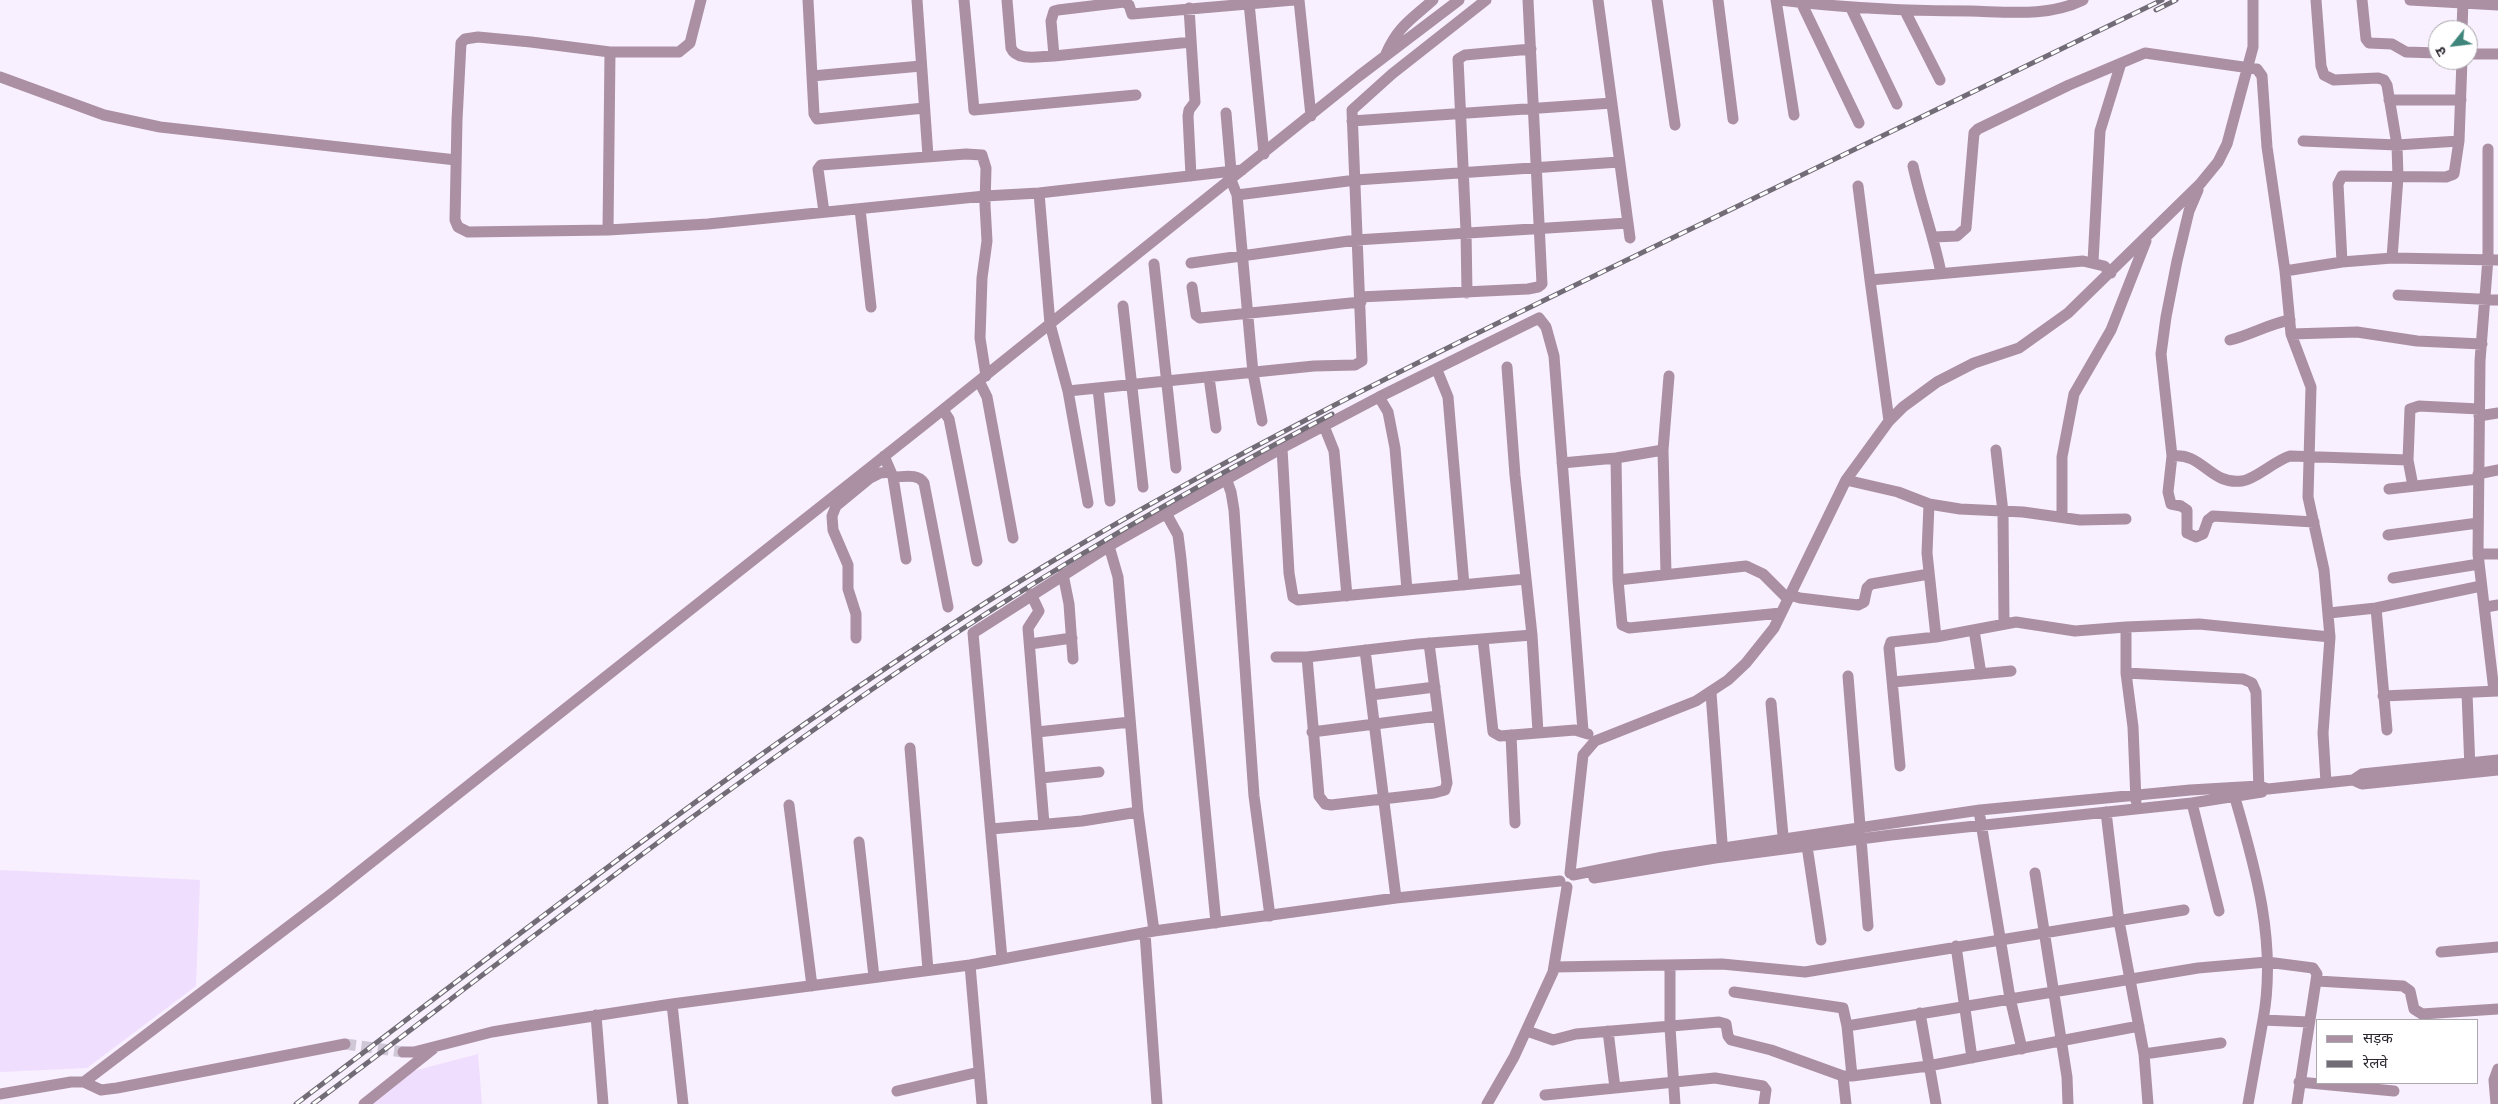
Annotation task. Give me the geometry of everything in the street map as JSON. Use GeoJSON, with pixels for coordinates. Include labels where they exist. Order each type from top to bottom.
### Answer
{"type":"FeatureCollection","features":[{"type":"Feature","properties":{"kind":"street"},"geometry":{"type":"LineString","coordinates":[[701,0],[692,38],[682,51],[669,53],[610,52],[531,42],[478,38],[465,39],[461,43],[459,59],[456,160],[455,220],[460,230],[492,232],[608,230],[699,225],[985,196],[1039,193],[1191,176],[1234,184],[1356,180],[1620,162]]}},
{"type":"Feature","properties":{"kind":"street"},"geometry":{"type":"LineString","coordinates":[[808,0],[814,114],[817,119],[924,108]]}},
{"type":"Feature","properties":{"kind":"street"},"geometry":{"type":"LineString","coordinates":[[917,0],[928,156]]}},
{"type":"Feature","properties":{"kind":"street"},"geometry":{"type":"LineString","coordinates":[[964,0],[974,110],[1136,95]]}},
{"type":"Feature","properties":{"kind":"street"},"geometry":{"type":"LineString","coordinates":[[1007,0],[1012,51],[1022,57],[1054,56],[1191,42]]}},
{"type":"Feature","properties":{"kind":"street"},"geometry":{"type":"LineString","coordinates":[[1054,56],[1051,21],[1054,11],[1124,2],[1129,5],[1132,14],[1294,0]]}},
{"type":"Feature","properties":{"kind":"street"},"geometry":{"type":"LineString","coordinates":[[1300,0],[1311,116]]}},
{"type":"Feature","properties":{"kind":"street"},"geometry":{"type":"LineString","coordinates":[[1386,56],[1394,37],[1401,28],[1433,0]]}},
{"type":"Feature","properties":{"kind":"street"},"geometry":{"type":"LineString","coordinates":[[856,638],[856,614],[848,589],[848,565],[834,530],[832,516],[836,506],[870,478],[889,466],[982,382],[1234,184],[1244,170],[1459,0]]}},
{"type":"Feature","properties":{"kind":"street"},"geometry":{"type":"LineString","coordinates":[[1068,391],[1166,380],[1360,363],[1364,358],[1356,240],[1356,180],[1352,110],[1356,104],[1486,0]]}},
{"type":"Feature","properties":{"kind":"street"},"geometry":{"type":"LineString","coordinates":[[1192,287],[1196,315],[1200,318],[1361,299],[1536,288],[1540,286],[1543,282],[1541,228],[1528,0]]}},
{"type":"Feature","properties":{"kind":"street"},"geometry":{"type":"LineString","coordinates":[[1598,0],[1630,238]]}},
{"type":"Feature","properties":{"kind":"street"},"geometry":{"type":"LineString","coordinates":[[1657,0],[1675,125]]}},
{"type":"Feature","properties":{"kind":"street"},"geometry":{"type":"LineString","coordinates":[[1718,0],[1733,119]]}},
{"type":"Feature","properties":{"kind":"street"},"geometry":{"type":"LineString","coordinates":[[1794,115],[1778,0],[1852,8],[1905,11],[1928,6],[2044,6],[2060,10],[2081,1]]}},
{"type":"Feature","properties":{"kind":"street"},"geometry":{"type":"LineString","coordinates":[[1487,1104],[1527,1031],[1554,967],[1569,880],[1583,755],[1595,741],[1711,693],[1746,663],[1774,628],[1846,480],[1889,421],[1903,407],[1936,382],[1974,363],[2019,348],[2068,313],[2200,184],[2218,162],[2227,144],[2253,47],[2253,0]]}},
{"type":"Feature","properties":{"kind":"street"},"geometry":{"type":"LineString","coordinates":[[2316,0],[2321,66],[2324,75],[2334,80],[2384,80],[2387,85],[2397,145],[2398,177],[2392,258]]}},
{"type":"Feature","properties":{"kind":"street"},"geometry":{"type":"LineString","coordinates":[[2362,0],[2366,39],[2369,43],[2392,44],[2406,52],[2428,53]]}},
{"type":"Feature","properties":{"kind":"street"},"geometry":{"type":"LineString","coordinates":[[2410,0],[2463,1],[2498,5]]}},
{"type":"Feature","properties":{"kind":"street"},"geometry":{"type":"LineString","coordinates":[[1800,1],[1859,123]]}},
{"type":"Feature","properties":{"kind":"street"},"geometry":{"type":"LineString","coordinates":[[2462,20],[2463,1]]}},
{"type":"Feature","properties":{"kind":"street"},"geometry":{"type":"LineString","coordinates":[[1249,3],[1264,154]]}},
{"type":"Feature","properties":{"kind":"street"},"geometry":{"type":"LineString","coordinates":[[1189,8],[1195,102],[1188,113],[1191,176]]}},
{"type":"Feature","properties":{"kind":"street"},"geometry":{"type":"LineString","coordinates":[[1852,8],[1897,104]]}},
{"type":"Feature","properties":{"kind":"street"},"geometry":{"type":"LineString","coordinates":[[1905,11],[1940,80]]}},
{"type":"Feature","properties":{"kind":"street"},"geometry":{"type":"LineString","coordinates":[[1467,292],[1461,112],[1457,63],[1459,57],[1531,49]]}},
{"type":"Feature","properties":{"kind":"street"},"geometry":{"type":"LineString","coordinates":[[608,230],[610,52]]}},
{"type":"Feature","properties":{"kind":"street"},"geometry":{"type":"LineString","coordinates":[[1934,237],[1957,236],[1966,228],[1974,133],[1978,129],[2139,55],[2154,53],[2257,69],[2262,76],[2267,147],[2285,271],[2291,334],[2311,387],[2308,496],[2324,570],[2330,636],[2323,733],[2326,783]]}},
{"type":"Feature","properties":{"kind":"street"},"geometry":{"type":"LineString","coordinates":[[2478,54],[2498,54]]}},
{"type":"Feature","properties":{"kind":"street"},"geometry":{"type":"LineString","coordinates":[[2093,262],[2100,131],[2121,63]]}},
{"type":"Feature","properties":{"kind":"street"},"geometry":{"type":"LineString","coordinates":[[812,76],[921,66]]}},
{"type":"Feature","properties":{"kind":"street"},"geometry":{"type":"LineString","coordinates":[[2342,262],[2338,184],[2340,178],[2346,175],[2398,177],[2452,175],[2455,171],[2459,141],[2462,70]]}},
{"type":"Feature","properties":{"kind":"street"},"geometry":{"type":"LineString","coordinates":[[0,77],[76,106],[118,119],[160,127],[456,160]]}},
{"type":"Feature","properties":{"kind":"street"},"geometry":{"type":"LineString","coordinates":[[2389,100],[2461,100]]}},
{"type":"Feature","properties":{"kind":"street"},"geometry":{"type":"LineString","coordinates":[[1352,121],[1612,103]]}},
{"type":"Feature","properties":{"kind":"street"},"geometry":{"type":"LineString","coordinates":[[1226,113],[1244,255],[1253,372],[1262,421]]}},
{"type":"Feature","properties":{"kind":"street"},"geometry":{"type":"LineString","coordinates":[[2304,141],[2397,145],[2459,141]]}},
{"type":"Feature","properties":{"kind":"street"},"geometry":{"type":"LineString","coordinates":[[2383,696],[2496,691],[2494,643],[2482,586],[2478,523],[2482,344],[2485,300],[2493,260],[2493,205],[2488,149]]}},
{"type":"Feature","properties":{"kind":"street"},"geometry":{"type":"LineString","coordinates":[[824,212],[818,169],[821,166],[928,156],[978,153],[982,155],[986,168],[987,253],[982,278],[980,338],[982,382],[1013,538]]}},
{"type":"Feature","properties":{"kind":"street"},"geometry":{"type":"LineString","coordinates":[[1913,166],[1922,208],[1934,237],[1941,273]]}},
{"type":"Feature","properties":{"kind":"street"},"geometry":{"type":"LineString","coordinates":[[2200,184],[2187,219],[2166,317],[2161,354],[2172,456],[2168,492],[2171,504],[2182,506],[2187,510],[2188,535],[2201,535],[2208,520],[2213,516],[2314,522]]}},
{"type":"Feature","properties":{"kind":"street"},"geometry":{"type":"LineString","coordinates":[[1858,186],[1889,421]]}},
{"type":"Feature","properties":{"kind":"street"},"geometry":{"type":"LineString","coordinates":[[1039,193],[1052,328],[1068,391],[1088,503]]}},
{"type":"Feature","properties":{"kind":"street"},"geometry":{"type":"LineString","coordinates":[[860,209],[871,307]]}},
{"type":"Feature","properties":{"kind":"street"},"geometry":{"type":"LineString","coordinates":[[1191,263],[1356,240],[1466,231],[1628,223]]}},
{"type":"Feature","properties":{"kind":"street"},"geometry":{"type":"LineString","coordinates":[[2062,518],[2062,457],[2074,394],[2110,330],[2147,237]]}},
{"type":"Feature","properties":{"kind":"street"},"geometry":{"type":"LineString","coordinates":[[2285,271],[2342,262],[2392,258],[2493,260]]}},
{"type":"Feature","properties":{"kind":"street"},"geometry":{"type":"LineString","coordinates":[[1870,280],[2082,261],[2104,266],[2111,273]]}},
{"type":"Feature","properties":{"kind":"street"},"geometry":{"type":"LineString","coordinates":[[1154,264],[1176,468]]}},
{"type":"Feature","properties":{"kind":"street"},"geometry":{"type":"LineString","coordinates":[[2398,295],[2498,300]]}},
{"type":"Feature","properties":{"kind":"street"},"geometry":{"type":"LineString","coordinates":[[1123,306],[1130,384],[1143,487]]}},
{"type":"Feature","properties":{"kind":"street"},"geometry":{"type":"LineString","coordinates":[[1002,959],[972,635],[976,629],[1109,546],[1167,515],[1282,448],[1532,320],[1542,318],[1554,356],[1584,731]]}},
{"type":"Feature","properties":{"kind":"street"},"geometry":{"type":"LineString","coordinates":[[2230,340],[2247,336],[2270,324],[2290,320]]}},
{"type":"Feature","properties":{"kind":"street"},"geometry":{"type":"LineString","coordinates":[[2291,334],[2357,332],[2417,341],[2482,344]]}},
{"type":"Feature","properties":{"kind":"street"},"geometry":{"type":"LineString","coordinates":[[1507,367],[1532,635],[1538,732]]}},
{"type":"Feature","properties":{"kind":"street"},"geometry":{"type":"LineString","coordinates":[[1437,370],[1448,397],[1464,585]]}},
{"type":"Feature","properties":{"kind":"street"},"geometry":{"type":"LineString","coordinates":[[1666,574],[1663,450],[1669,376]]}},
{"type":"Feature","properties":{"kind":"street"},"geometry":{"type":"LineString","coordinates":[[1209,377],[1216,428]]}},
{"type":"Feature","properties":{"kind":"street"},"geometry":{"type":"LineString","coordinates":[[1098,388],[1110,501]]}},
{"type":"Feature","properties":{"kind":"street"},"geometry":{"type":"LineString","coordinates":[[1379,397],[1388,412],[1395,448],[1407,590]]}},
{"type":"Feature","properties":{"kind":"street"},"geometry":{"type":"LineString","coordinates":[[2413,486],[2408,460],[2410,410],[2412,407],[2498,413]]}},
{"type":"Feature","properties":{"kind":"street"},"geometry":{"type":"LineString","coordinates":[[946,413],[977,561]]}},
{"type":"Feature","properties":{"kind":"street"},"geometry":{"type":"LineString","coordinates":[[1324,426],[1332,442],[1335,455],[1347,596]]}},
{"type":"Feature","properties":{"kind":"street"},"geometry":{"type":"LineString","coordinates":[[1282,448],[1290,573],[1294,597],[1298,600],[1526,579]]}},
{"type":"Feature","properties":{"kind":"street"},"geometry":{"type":"LineString","coordinates":[[1562,463],[1616,458],[1663,450]]}},
{"type":"Feature","properties":{"kind":"street"},"geometry":{"type":"LineString","coordinates":[[1996,450],[2003,512],[2004,624]]}},
{"type":"Feature","properties":{"kind":"street"},"geometry":{"type":"LineString","coordinates":[[2172,456],[2193,458],[2216,477],[2236,482],[2245,481],[2282,458],[2290,456],[2408,460]]}},
{"type":"Feature","properties":{"kind":"street"},"geometry":{"type":"LineString","coordinates":[[1616,458],[1620,622],[1625,628],[1781,613]]}},
{"type":"Feature","properties":{"kind":"street"},"geometry":{"type":"LineString","coordinates":[[889,466],[906,560]]}},
{"type":"Feature","properties":{"kind":"street"},"geometry":{"type":"LineString","coordinates":[[889,466],[916,476],[924,483],[948,607]]}},
{"type":"Feature","properties":{"kind":"street"},"geometry":{"type":"LineString","coordinates":[[90,1085],[322,901],[889,466]]}},
{"type":"Feature","properties":{"kind":"street"},"geometry":{"type":"LineString","coordinates":[[2389,489],[2478,477],[2498,470]]}},
{"type":"Feature","properties":{"kind":"street"},"geometry":{"type":"LineString","coordinates":[[1226,480],[1231,492],[1234,510],[1254,796],[1270,916]]}},
{"type":"Feature","properties":{"kind":"street"},"geometry":{"type":"LineString","coordinates":[[1846,480],[1898,492],[1930,504],[1969,510],[2023,512],[2080,520],[2126,520]]}},
{"type":"Feature","properties":{"kind":"street"},"geometry":{"type":"LineString","coordinates":[[1930,504],[1927,553],[1936,637]]}},
{"type":"Feature","properties":{"kind":"street"},"geometry":{"type":"LineString","coordinates":[[1167,515],[1178,536],[1181,559],[1216,924]]}},
{"type":"Feature","properties":{"kind":"street"},"geometry":{"type":"LineString","coordinates":[[2388,535],[2478,523]]}},
{"type":"Feature","properties":{"kind":"street"},"geometry":{"type":"LineString","coordinates":[[1109,546],[1118,577],[1150,932],[1157,1104]]}},
{"type":"Feature","properties":{"kind":"street"},"geometry":{"type":"LineString","coordinates":[[2392,578],[2498,554]]}},
{"type":"Feature","properties":{"kind":"street"},"geometry":{"type":"LineString","coordinates":[[1618,580],[1746,566],[1763,574],[1789,597],[1858,605],[1864,602],[1867,588],[1872,584],[1929,574]]}},
{"type":"Feature","properties":{"kind":"street"},"geometry":{"type":"LineString","coordinates":[[1063,574],[1069,604],[1073,659]]}},
{"type":"Feature","properties":{"kind":"street"},"geometry":{"type":"LineString","coordinates":[[2329,613],[2376,608],[2482,586]]}},
{"type":"Feature","properties":{"kind":"street"},"geometry":{"type":"LineString","coordinates":[[1031,594],[1040,611],[1029,624],[1044,824]]}},
{"type":"Feature","properties":{"kind":"street"},"geometry":{"type":"LineString","coordinates":[[2486,607],[2498,604]]}},
{"type":"Feature","properties":{"kind":"street"},"geometry":{"type":"LineString","coordinates":[[2376,608],[2387,730]]}},
{"type":"Feature","properties":{"kind":"street"},"geometry":{"type":"LineString","coordinates":[[1900,766],[1889,648],[1891,642],[1936,637],[2004,624],[2027,623],[2082,631],[2200,624],[2330,636]]}},
{"type":"Feature","properties":{"kind":"street"},"geometry":{"type":"LineString","coordinates":[[2126,627],[2126,673],[2134,727],[2136,808]]}},
{"type":"Feature","properties":{"kind":"street"},"geometry":{"type":"LineString","coordinates":[[1974,630],[1981,674]]}},
{"type":"Feature","properties":{"kind":"street"},"geometry":{"type":"LineString","coordinates":[[1276,657],[1307,657],[1428,643],[1532,635]]}},
{"type":"Feature","properties":{"kind":"street"},"geometry":{"type":"LineString","coordinates":[[1030,644],[1072,638]]}},
{"type":"Feature","properties":{"kind":"street"},"geometry":{"type":"LineString","coordinates":[[1483,640],[1492,730],[1500,736],[1575,730],[1584,731],[1595,741]]}},
{"type":"Feature","properties":{"kind":"street"},"geometry":{"type":"LineString","coordinates":[[1307,657],[1312,732],[1319,796],[1322,802],[1331,805],[1384,799],[1441,792],[1447,788],[1428,643]]}},
{"type":"Feature","properties":{"kind":"street"},"geometry":{"type":"LineString","coordinates":[[1365,650],[1396,898]]}},
{"type":"Feature","properties":{"kind":"street"},"geometry":{"type":"LineString","coordinates":[[1893,682],[2011,671]]}},
{"type":"Feature","properties":{"kind":"street"},"geometry":{"type":"LineString","coordinates":[[2126,673],[2243,679],[2252,683],[2256,692],[2262,790]]}},
{"type":"Feature","properties":{"kind":"street"},"geometry":{"type":"LineString","coordinates":[[1848,676],[1868,926]]}},
{"type":"Feature","properties":{"kind":"street"},"geometry":{"type":"LineString","coordinates":[[1371,695],[1434,687]]}},
{"type":"Feature","properties":{"kind":"street"},"geometry":{"type":"LineString","coordinates":[[1711,693],[1723,853]]}},
{"type":"Feature","properties":{"kind":"street"},"geometry":{"type":"LineString","coordinates":[[2467,693],[2470,768]]}},
{"type":"Feature","properties":{"kind":"street"},"geometry":{"type":"LineString","coordinates":[[1771,703],[1783,844]]}},
{"type":"Feature","properties":{"kind":"street"},"geometry":{"type":"LineString","coordinates":[[1312,732],[1438,716]]}},
{"type":"Feature","properties":{"kind":"street"},"geometry":{"type":"LineString","coordinates":[[1037,732],[1130,722]]}},
{"type":"Feature","properties":{"kind":"street"},"geometry":{"type":"LineString","coordinates":[[1510,735],[1515,823]]}},
{"type":"Feature","properties":{"kind":"street"},"geometry":{"type":"LineString","coordinates":[[910,748],[928,970]]}},
{"type":"Feature","properties":{"kind":"street"},"geometry":{"type":"LineString","coordinates":[[403,1052],[414,1052],[492,1032],[596,1015],[970,965],[1150,932],[1396,898],[1569,880],[1664,857],[1723,853],[1891,829],[1980,810],[2135,796],[2262,790],[2353,780],[2362,784],[2470,768],[2498,760]]}},
{"type":"Feature","properties":{"kind":"street"},"geometry":{"type":"LineString","coordinates":[[2470,768],[2498,770]]}},
{"type":"Feature","properties":{"kind":"street"},"geometry":{"type":"LineString","coordinates":[[1041,778],[1099,772]]}},
{"type":"Feature","properties":{"kind":"street"},"geometry":{"type":"LineString","coordinates":[[1891,829],[1981,824],[2192,803],[2236,798],[2262,790]]}},
{"type":"Feature","properties":{"kind":"street"},"geometry":{"type":"LineString","coordinates":[[2236,798],[2253,856],[2261,898],[2267,962],[2267,998],[2248,1104]]}},
{"type":"Feature","properties":{"kind":"street"},"geometry":{"type":"LineString","coordinates":[[2192,803],[2219,912]]}},
{"type":"Feature","properties":{"kind":"street"},"geometry":{"type":"LineString","coordinates":[[789,805],[812,986]]}},
{"type":"Feature","properties":{"kind":"street"},"geometry":{"type":"LineString","coordinates":[[1980,810],[2010,998],[2022,1048]]}},
{"type":"Feature","properties":{"kind":"street"},"geometry":{"type":"LineString","coordinates":[[991,828],[1082,821],[1138,812]]}},
{"type":"Feature","properties":{"kind":"street"},"geometry":{"type":"LineString","coordinates":[[2106,812],[2119,920],[2129,980],[2140,1026],[2148,1104]]}},
{"type":"Feature","properties":{"kind":"street"},"geometry":{"type":"LineString","coordinates":[[1783,844],[1807,846],[1862,833]]}},
{"type":"Feature","properties":{"kind":"street"},"geometry":{"type":"LineString","coordinates":[[859,842],[874,977]]}},
{"type":"Feature","properties":{"kind":"street"},"geometry":{"type":"LineString","coordinates":[[1807,846],[1821,940]]}},
{"type":"Feature","properties":{"kind":"street"},"geometry":{"type":"LineString","coordinates":[[2035,873],[2067,1077],[2068,1104]]}},
{"type":"Feature","properties":{"kind":"street"},"geometry":{"type":"LineString","coordinates":[[1554,967],[1722,964],[1805,972],[2184,910]]}},
{"type":"Feature","properties":{"kind":"street"},"geometry":{"type":"LineString","coordinates":[[1956,946],[1972,1058]]}},
{"type":"Feature","properties":{"kind":"street"},"geometry":{"type":"LineString","coordinates":[[2441,952],[2498,947]]}},
{"type":"Feature","properties":{"kind":"street"},"geometry":{"type":"LineString","coordinates":[[1847,1026],[2198,968],[2267,962],[2313,968],[2316,969],[2317,981],[2309,1022],[2311,1038],[2299,1082],[2296,1104]]}},
{"type":"Feature","properties":{"kind":"street"},"geometry":{"type":"LineString","coordinates":[[970,965],[982,1104]]}},
{"type":"Feature","properties":{"kind":"street"},"geometry":{"type":"LineString","coordinates":[[1670,965],[1670,1027],[1675,1104]]}},
{"type":"Feature","properties":{"kind":"street"},"geometry":{"type":"LineString","coordinates":[[2317,981],[2403,986],[2410,991],[2414,1009],[2422,1014],[2498,1008]]}},
{"type":"Feature","properties":{"kind":"street"},"geometry":{"type":"LineString","coordinates":[[1734,992],[1843,1008],[1847,1026],[1846,1104]]}},
{"type":"Feature","properties":{"kind":"street"},"geometry":{"type":"LineString","coordinates":[[672,1004],[684,1104]]}},
{"type":"Feature","properties":{"kind":"street"},"geometry":{"type":"LineString","coordinates":[[1920,1013],[1936,1104]]}},
{"type":"Feature","properties":{"kind":"street"},"geometry":{"type":"LineString","coordinates":[[596,1015],[603,1104]]}},
{"type":"Feature","properties":{"kind":"street"},"geometry":{"type":"LineString","coordinates":[[2263,1020],[2309,1022]]}},
{"type":"Feature","properties":{"kind":"street"},"geometry":{"type":"LineString","coordinates":[[1527,1031],[1552,1040],[1576,1034],[1712,1022],[1724,1023],[1731,1040],[1771,1050],[1847,1076],[1928,1066],[2140,1026]]}},
{"type":"Feature","properties":{"kind":"street"},"geometry":{"type":"LineString","coordinates":[[1608,1031],[1615,1088]]}},
{"type":"Feature","properties":{"kind":"street"},"geometry":{"type":"LineString","coordinates":[[2144,1054],[2220,1042]]}},
{"type":"Feature","properties":{"kind":"street"},"geometry":{"type":"LineString","coordinates":[[0,1094],[72,1082],[117,1088],[345,1044]]}},
{"type":"Feature","properties":{"kind":"street"},"geometry":{"type":"LineString","coordinates":[[364,1104],[436,1046]]}},
{"type":"Feature","properties":{"kind":"street"},"geometry":{"type":"LineString","coordinates":[[2496,1104],[2494,1080],[2498,1069]]}},
{"type":"Feature","properties":{"kind":"street"},"geometry":{"type":"LineString","coordinates":[[897,1091],[979,1072]]}},
{"type":"Feature","properties":{"kind":"street"},"geometry":{"type":"LineString","coordinates":[[1545,1095],[1715,1078],[1761,1086],[1766,1090],[1764,1104]]}},
{"type":"Feature","properties":{"kind":"street"},"geometry":{"type":"LineString","coordinates":[[2299,1082],[2316,1084]]}},
{"type":"Feature","properties":{"kind":"street"},"geometry":{"type":"LineString","coordinates":[[2320,1084],[2394,1091]]}},
{"type":"Feature","properties":{"kind":"shaded area"},"geometry":{"type":"Polygon","coordinates":[[[0,870],[200,880],[196,986],[87,1068],[0,1072],[0,870]]]}},
{"type":"Feature","properties":{"kind":"shaded area"},"geometry":{"type":"Polygon","coordinates":[[[478,1054],[482,1104],[360,1104],[398,1075],[478,1054]]]}},
{"type":"Feature","properties":{"kind":"tunnel"},"geometry":{"type":"LineString","coordinates":[[345,1044],[403,1052]]}},
{"type":"Feature","properties":{"kind":"railway"},"geometry":{"type":"LineString","coordinates":[[296,1104],[570,895],[755,759],[944,629],[1041,568],[1185,485],[1332,406],[1556,294],[2162,0]]}},
{"type":"Feature","properties":{"kind":"railway"},"geometry":{"type":"LineString","coordinates":[[2156,10],[2176,0]]}},
{"type":"Feature","properties":{"kind":"railway"},"geometry":{"type":"LineString","coordinates":[[313,1104],[626,866],[865,694],[947,639],[1089,550],[1185,494],[1332,414]]}}]}
